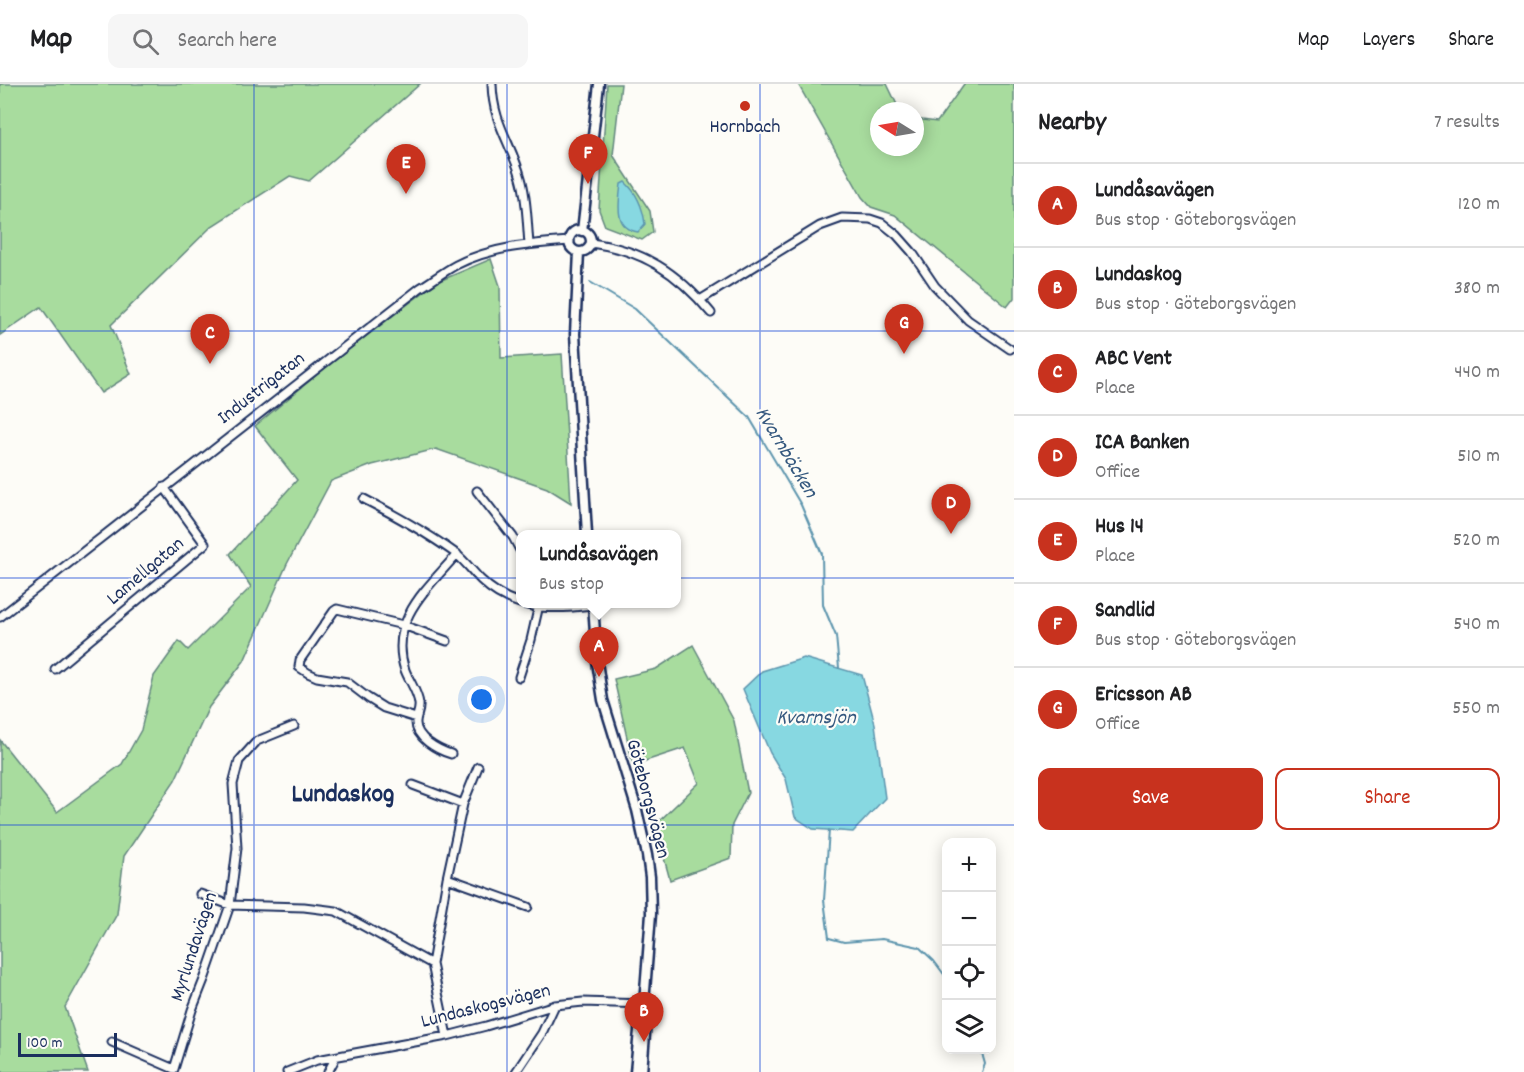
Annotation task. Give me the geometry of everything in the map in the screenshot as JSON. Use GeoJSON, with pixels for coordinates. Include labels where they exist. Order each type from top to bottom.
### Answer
{"type":"FeatureCollection","features":[{"type":"Feature","properties":{"kind":"street"},"geometry":{"type":"LineString","coordinates":[[492,84],[492,101],[497,121],[522,179],[529,243]]}},
{"type":"Feature","properties":{"kind":"street"},"geometry":{"type":"LineString","coordinates":[[582,231],[598,84]]}},
{"type":"Feature","properties":{"kind":"street"},"geometry":{"type":"LineString","coordinates":[[700,300],[820,226],[842,218],[870,219],[882,223],[897,235],[912,252],[935,286],[968,320],[1010,348]]}},
{"type":"Feature","properties":{"kind":"street"},"geometry":{"type":"LineString","coordinates":[[582,231],[589,235],[591,243],[587,250],[579,252],[572,248],[570,241],[574,233],[582,231]]}},
{"type":"Feature","properties":{"kind":"street","name":"Industrigatan"},"geometry":{"type":"LineString","coordinates":[[0,617],[416,291],[455,265],[480,255],[529,243],[570,241]]}},
{"type":"Feature","properties":{"kind":"street"},"geometry":{"type":"LineString","coordinates":[[591,243],[627,249],[647,258],[681,283],[711,313]]}},
{"type":"Feature","properties":{"kind":"street"},"geometry":{"type":"LineString","coordinates":[[579,252],[575,334],[587,530]]}},
{"type":"Feature","properties":{"kind":"street","name":"Lamellgatan"},"geometry":{"type":"LineString","coordinates":[[55,669],[205,544],[164,488]]}},
{"type":"Feature","properties":{"kind":"street"},"geometry":{"type":"LineString","coordinates":[[477,491],[516,543]]}},
{"type":"Feature","properties":{"kind":"street"},"geometry":{"type":"LineString","coordinates":[[364,499],[457,554],[480,579],[498,594],[516,603]]}},
{"type":"Feature","properties":{"kind":"street"},"geometry":{"type":"LineString","coordinates":[[451,754],[439,751],[418,732],[416,718],[420,704],[404,669],[401,648],[403,625],[414,605],[457,554]]}},
{"type":"Feature","properties":{"kind":"street"},"geometry":{"type":"LineString","coordinates":[[519,677],[539,608]]}},
{"type":"Feature","properties":{"kind":"street","name":"Göteborgsvägen"},"geometry":{"type":"LineString","coordinates":[[593,608],[603,700],[637,810],[647,855],[651,914],[644,1004],[635,1072]]}},
{"type":"Feature","properties":{"kind":"street"},"geometry":{"type":"LineString","coordinates":[[416,718],[384,708],[347,682],[308,674],[299,664],[307,648],[337,609],[403,625],[447,641]]}},
{"type":"Feature","properties":{"kind":"street","name":"Myrlundavägen"},"geometry":{"type":"LineString","coordinates":[[112,1042],[174,1069],[230,905],[237,848],[233,784],[239,761],[257,741],[294,726]]}},
{"type":"Feature","properties":{"kind":"street"},"geometry":{"type":"LineString","coordinates":[[447,1036],[432,964],[463,804],[478,767]]}},
{"type":"Feature","properties":{"kind":"street"},"geometry":{"type":"LineString","coordinates":[[413,785],[463,804]]}},
{"type":"Feature","properties":{"kind":"street"},"geometry":{"type":"LineString","coordinates":[[447,878],[528,908]]}},
{"type":"Feature","properties":{"kind":"street"},"geometry":{"type":"LineString","coordinates":[[200,894],[230,905],[304,907],[336,911],[432,964]]}},
{"type":"Feature","properties":{"kind":"street","name":"Lundaskogsvägen"},"geometry":{"type":"LineString","coordinates":[[287,1072],[317,1060],[447,1036],[555,1005],[583,1002],[644,1004]]}},
{"type":"Feature","properties":{"kind":"street","name":"Göteborgsvägen"},"geometry":{"type":"LineString","coordinates":[[642,1072],[646,1022],[644,1004]]}},
{"type":"Feature","properties":{"kind":"street"},"geometry":{"type":"LineString","coordinates":[[516,1072],[542,1033],[555,1005]]}},
{"type":"Feature","properties":{"kind":"street"},"geometry":{"type":"LineString","coordinates":[[328,1072],[336,1057]]}},
{"type":"Feature","properties":{"kind":"green space"},"geometry":{"type":"Polygon","coordinates":[[[0,84],[420,84],[309,181],[290,176],[212,226],[111,325],[131,374],[101,393],[41,307],[0,335],[0,84]]]}},
{"type":"Feature","properties":{"kind":"green space"},"geometry":{"type":"Polygon","coordinates":[[[607,84],[621,84],[613,155],[650,211],[653,232],[642,240],[605,226],[599,210],[607,84]]]}},
{"type":"Feature","properties":{"kind":"green space"},"geometry":{"type":"Polygon","coordinates":[[[798,84],[887,84],[896,102],[870,102],[870,156],[924,156],[924,120],[937,122],[964,84],[1014,84],[1014,298],[1007,307],[895,215],[871,207],[862,197],[798,84]]]}},
{"type":"Feature","properties":{"kind":"green space"},"geometry":{"type":"Polygon","coordinates":[[[491,259],[500,286],[501,358],[562,354],[571,503],[547,488],[436,449],[372,465],[331,481],[287,564],[244,661],[209,707],[175,780],[124,856],[117,914],[65,1007],[88,1072],[0,1072],[0,740],[57,812],[122,764],[141,730],[154,676],[179,641],[188,650],[251,587],[230,554],[297,480],[255,426],[330,364],[437,282],[491,259]]]}},
{"type":"Feature","properties":{"kind":"green space"},"geometry":{"type":"Polygon","coordinates":[[[693,645],[734,721],[748,793],[732,825],[731,858],[670,880],[655,825],[699,783],[685,748],[633,765],[614,679],[656,669],[693,645]]]}},
{"type":"Feature","properties":{"kind":"water"},"geometry":{"type":"Polygon","coordinates":[[[625,182],[639,201],[643,212],[645,224],[638,232],[630,230],[619,214],[621,184],[625,182]]]}},
{"type":"Feature","properties":{"kind":"water","name":"Kvarnsjön"},"geometry":{"type":"Polygon","coordinates":[[[804,658],[862,675],[875,724],[885,798],[853,832],[813,829],[795,817],[786,779],[770,753],[743,689],[762,671],[804,658]]]}},
{"type":"Feature","properties":{"kind":"waterway","name":"Kvarnbäcken"},"geometry":{"type":"LineString","coordinates":[[590,282],[635,309],[749,417],[801,505],[822,554],[823,605],[836,636],[839,668]]}},
{"type":"Feature","properties":{"kind":"waterway","name":"Kvarnbäcken"},"geometry":{"type":"LineString","coordinates":[[829,830],[824,900],[829,938],[844,942],[882,939],[919,947],[942,972]]}},
{"type":"Feature","properties":{"kind":"waterway","name":"Kvarnbäcken"},"geometry":{"type":"LineString","coordinates":[[982,1054],[985,1064],[982,1072]]}},
{"type":"Feature","properties":{"kind":"place","name":"Hornbach"},"geometry":{"type":"Point","coordinates":[745,106]}},
{"type":"Feature","properties":{"kind":"place","name":"Sandlid"},"geometry":{"type":"Point","coordinates":[588,184]}},
{"type":"Feature","properties":{"kind":"place","name":"Hus 14"},"geometry":{"type":"Point","coordinates":[406,194]}},
{"type":"Feature","properties":{"kind":"place","name":"Ericsson AB"},"geometry":{"type":"Point","coordinates":[904,354]}},
{"type":"Feature","properties":{"kind":"place","name":"ABC Vent"},"geometry":{"type":"Point","coordinates":[210,364]}},
{"type":"Feature","properties":{"kind":"place","name":"ICA Banken"},"geometry":{"type":"Point","coordinates":[951,534]}},
{"type":"Feature","properties":{"kind":"place","name":"Lundåsavägen"},"geometry":{"type":"Point","coordinates":[599,677]}},
{"type":"Feature","properties":{"kind":"place","name":"Lundaskog"},"geometry":{"type":"Point","coordinates":[644,1042]}},
{"type":"Feature","properties":{"kind":"district","name":"Lundaskog"},"geometry":{"type":"Point","coordinates":[343,795]}}]}
